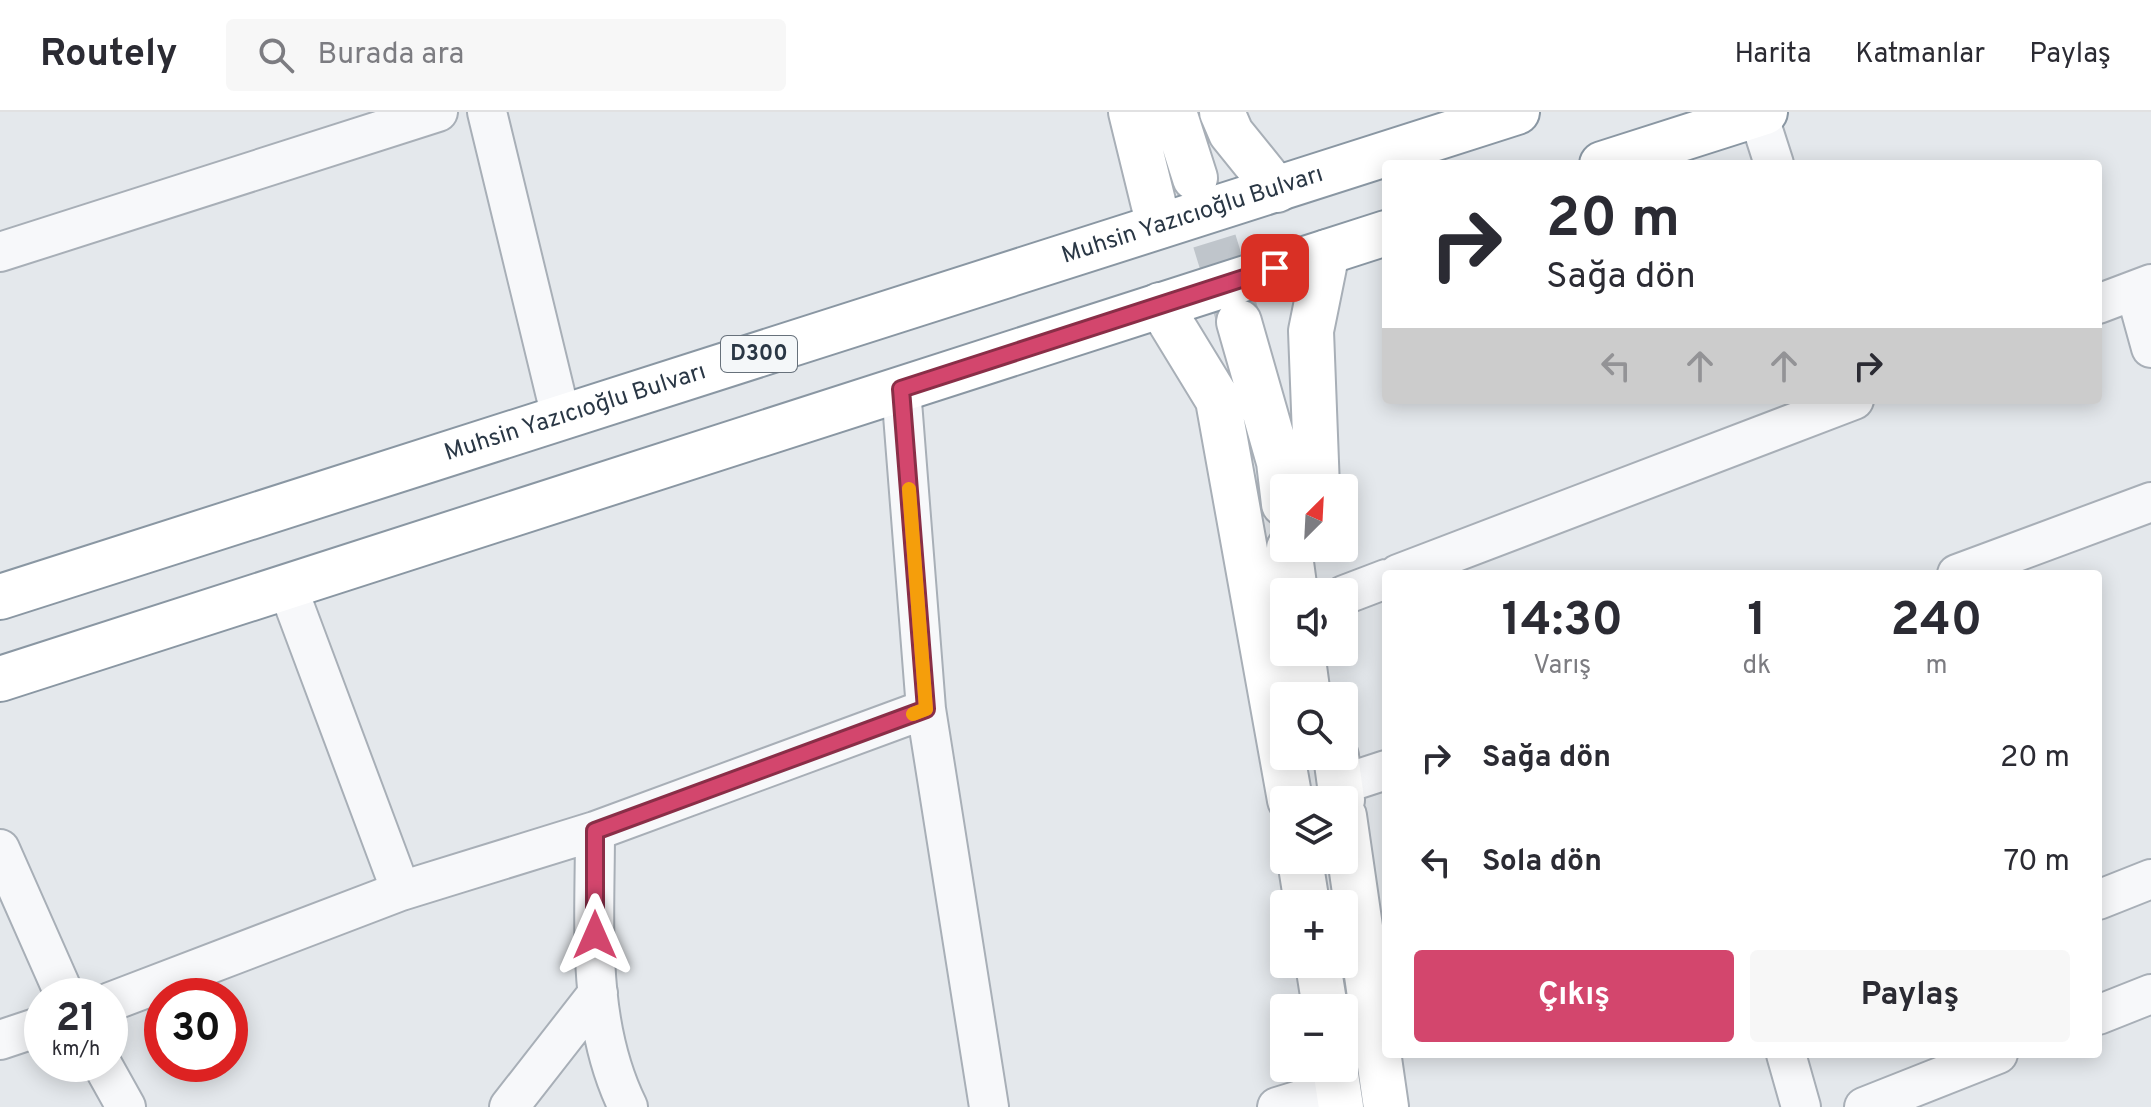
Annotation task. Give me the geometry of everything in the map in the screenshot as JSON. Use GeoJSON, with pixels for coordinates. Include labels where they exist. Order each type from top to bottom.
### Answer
{"type":"FeatureCollection","features":[{"type":"Feature","properties":{"kind":"main road"},"geometry":{"type":"LineString","coordinates":[[1131,112],[1159,226]]}},
{"type":"Feature","properties":{"kind":"main road"},"geometry":{"type":"LineString","coordinates":[[1174,112],[1195,178]]}},
{"type":"Feature","properties":{"kind":"main road"},"geometry":{"type":"LineString","coordinates":[[1222,112],[1231,133],[1277,190]]}},
{"type":"Feature","properties":{"kind":"main road","name":"Muhsin Yazıcıoğlu Bulvarı"},"geometry":{"type":"LineString","coordinates":[[0,597],[1517,112]]}},
{"type":"Feature","properties":{"kind":"main road"},"geometry":{"type":"LineString","coordinates":[[1614,160],[1761,113]]}},
{"type":"Feature","properties":{"kind":"main road"},"geometry":{"type":"LineString","coordinates":[[0,679],[1382,234]]}},
{"type":"Feature","properties":{"kind":"main road"},"geometry":{"type":"LineString","coordinates":[[1316,474],[1311,331],[1327,252]]}},
{"type":"Feature","properties":{"kind":"main road"},"geometry":{"type":"LineString","coordinates":[[1160,305],[1218,400],[1287,786]]}},
{"type":"Feature","properties":{"kind":"main road"},"geometry":{"type":"LineString","coordinates":[[1239,322],[1280,474]]}},
{"type":"Feature","properties":{"kind":"main road"},"geometry":{"type":"LineString","coordinates":[[1338,783],[1386,1107]]}},
{"type":"Feature","properties":{"kind":"street"},"geometry":{"type":"LineString","coordinates":[[0,252],[438,112]]}},
{"type":"Feature","properties":{"kind":"street"},"geometry":{"type":"LineString","coordinates":[[487,112],[561,417]]}},
{"type":"Feature","properties":{"kind":"street"},"geometry":{"type":"LineString","coordinates":[[1761,113],[1773,160]]}},
{"type":"Feature","properties":{"kind":"street"},"geometry":{"type":"LineString","coordinates":[[2102,302],[2143,287],[2151,348]]}},
{"type":"Feature","properties":{"kind":"street"},"geometry":{"type":"LineString","coordinates":[[901,389],[926,709],[989,1107]]}},
{"type":"Feature","properties":{"kind":"street"},"geometry":{"type":"LineString","coordinates":[[1408,570],[1843,404]]}},
{"type":"Feature","properties":{"kind":"street"},"geometry":{"type":"LineString","coordinates":[[1968,570],[2151,502]]}},
{"type":"Feature","properties":{"kind":"street"},"geometry":{"type":"LineString","coordinates":[[1358,590],[1382,581]]}},
{"type":"Feature","properties":{"kind":"street"},"geometry":{"type":"LineString","coordinates":[[287,586],[401,891]]}},
{"type":"Feature","properties":{"kind":"street"},"geometry":{"type":"LineString","coordinates":[[128,995],[401,891],[595,831],[926,709]]}},
{"type":"Feature","properties":{"kind":"street"},"geometry":{"type":"LineString","coordinates":[[1338,783],[1382,771]]}},
{"type":"Feature","properties":{"kind":"street"},"geometry":{"type":"LineString","coordinates":[[595,831],[595,962],[603,1038],[628,1107]]}},
{"type":"Feature","properties":{"kind":"street"},"geometry":{"type":"LineString","coordinates":[[0,849],[57,978]]}},
{"type":"Feature","properties":{"kind":"street"},"geometry":{"type":"LineString","coordinates":[[2102,898],[2151,879]]}},
{"type":"Feature","properties":{"kind":"street"},"geometry":{"type":"LineString","coordinates":[[509,1107],[598,993]]}},
{"type":"Feature","properties":{"kind":"street"},"geometry":{"type":"LineString","coordinates":[[2102,1013],[2151,994]]}},
{"type":"Feature","properties":{"kind":"street"},"geometry":{"type":"LineString","coordinates":[[0,1040],[24,1032]]}},
{"type":"Feature","properties":{"kind":"street"},"geometry":{"type":"LineString","coordinates":[[1787,1058],[1801,1107]]}},
{"type":"Feature","properties":{"kind":"street"},"geometry":{"type":"LineString","coordinates":[[1864,1107],[1988,1058]]}},
{"type":"Feature","properties":{"kind":"street"},"geometry":{"type":"LineString","coordinates":[[112,1082],[126,1107]]}},
{"type":"Feature","properties":{"kind":"street"},"geometry":{"type":"LineString","coordinates":[[1277,1107],[1338,1088]]}},
{"type":"Feature","properties":{"kind":"tunnel"},"geometry":{"type":"LineString","coordinates":[[1195,178],[1239,321]]}},
{"type":"Feature","properties":{"kind":"slow traffic"},"geometry":{"type":"LineString","coordinates":[[909,489],[926,709],[913,714]]}},
{"type":"Feature","properties":{"kind":"route"},"geometry":{"type":"LineString","coordinates":[[595,935],[595,831],[926,709],[901,389],[1275,268]]}}]}
